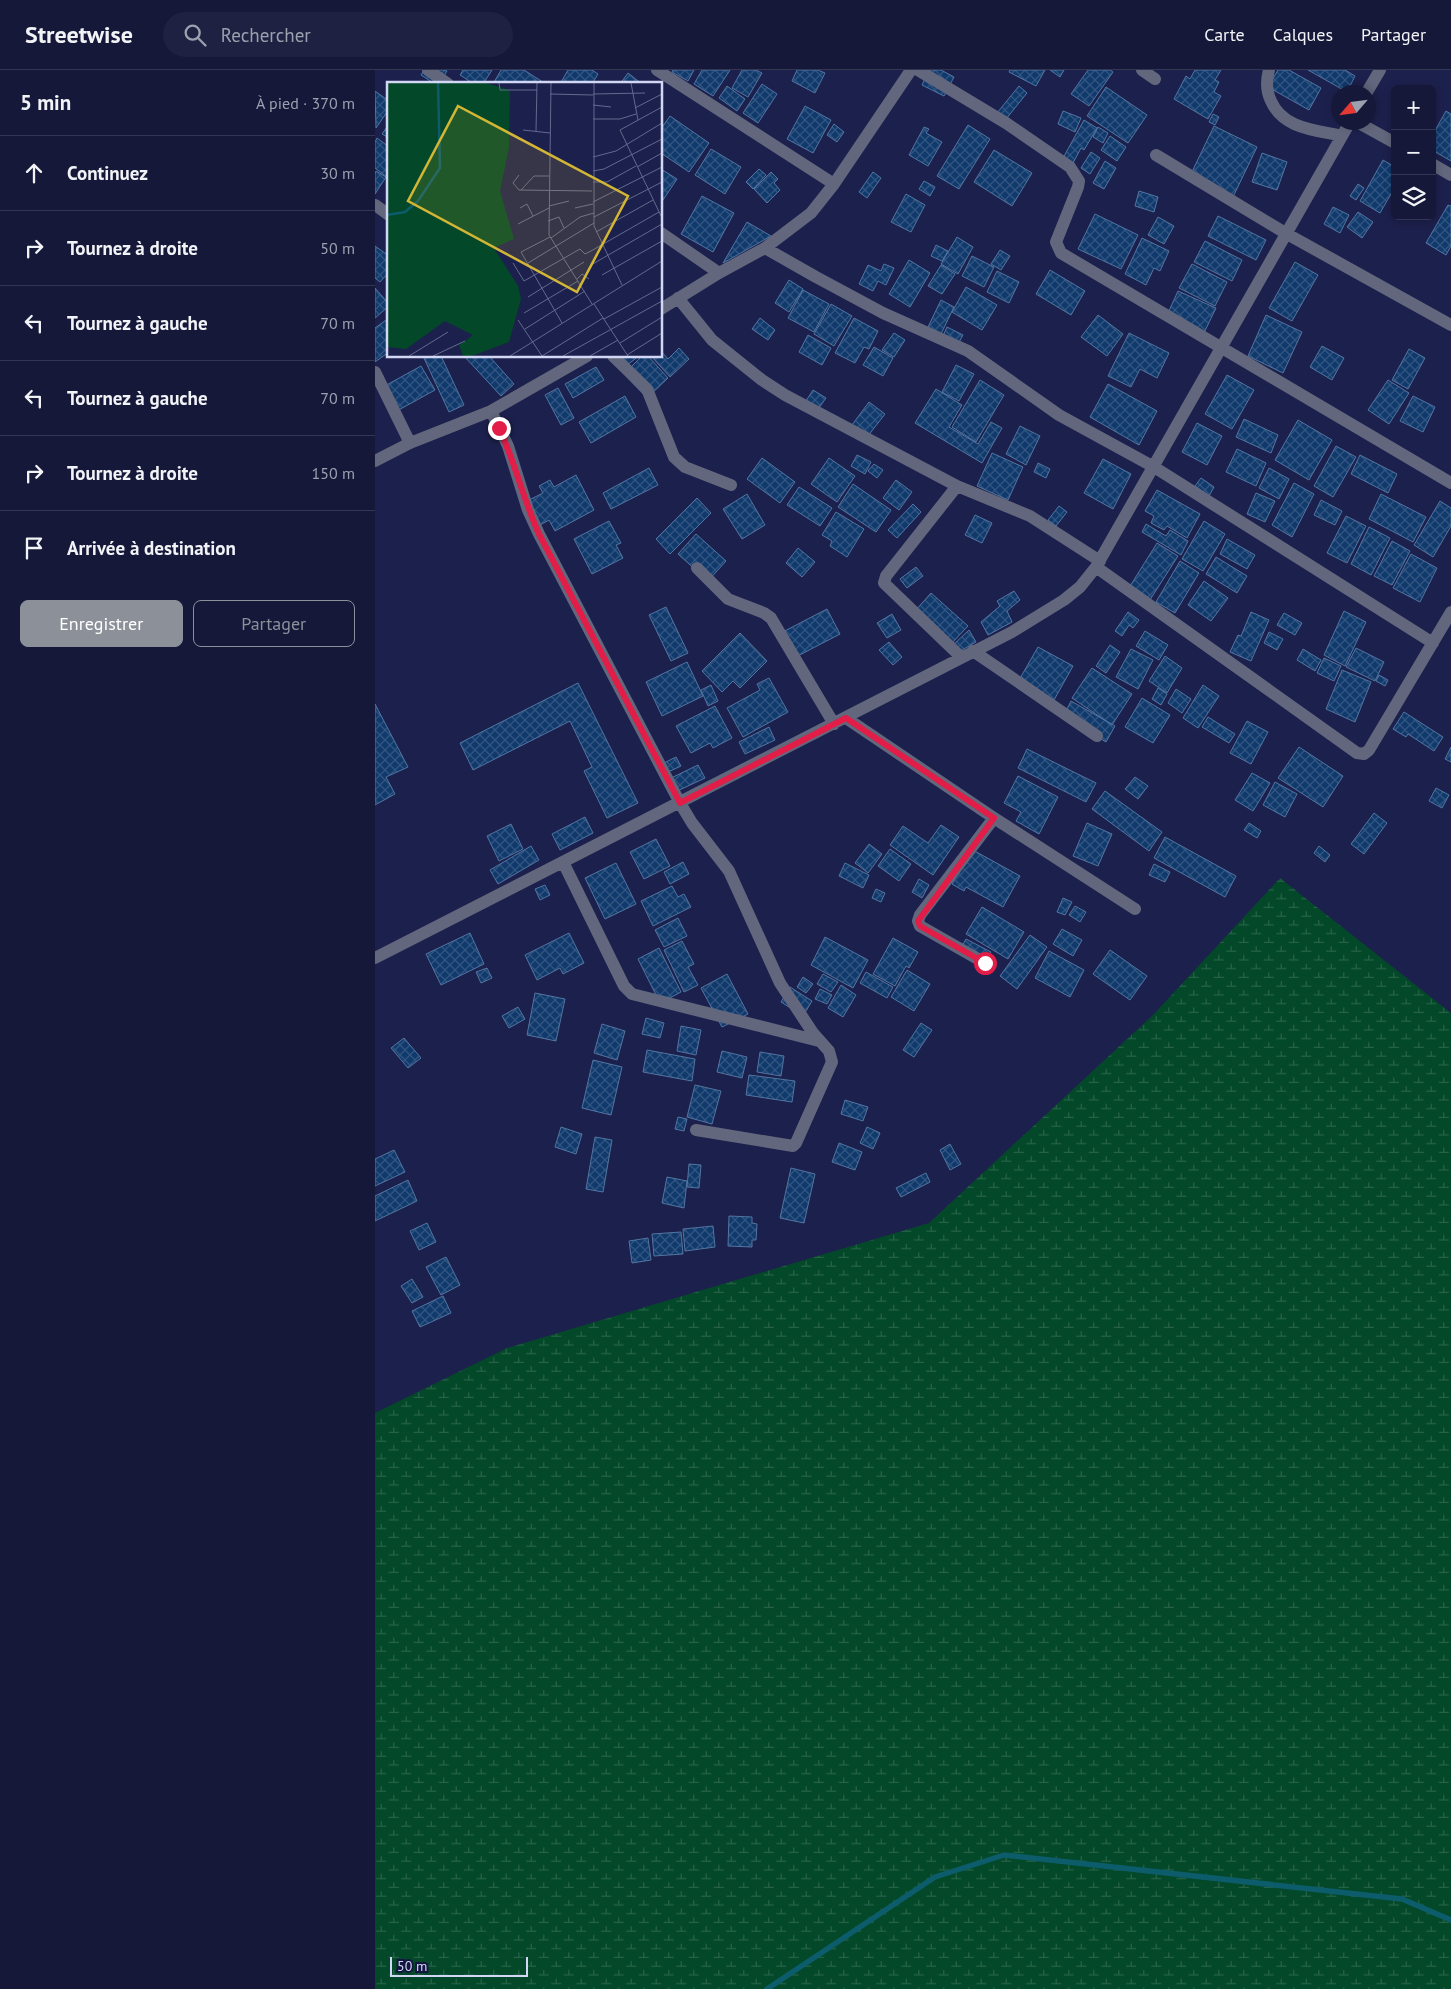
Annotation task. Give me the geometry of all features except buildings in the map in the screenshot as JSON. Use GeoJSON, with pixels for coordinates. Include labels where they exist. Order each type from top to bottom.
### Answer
{"type":"FeatureCollection","features":[{"type":"Feature","properties":{"kind":"street"},"geometry":{"type":"LineString","coordinates":[[428,70],[445,82]]}},
{"type":"Feature","properties":{"kind":"street"},"geometry":{"type":"LineString","coordinates":[[657,70],[834,184]]}},
{"type":"Feature","properties":{"kind":"street"},"geometry":{"type":"LineString","coordinates":[[663,308],[719,273],[765,248],[811,213],[834,184],[911,70]]}},
{"type":"Feature","properties":{"kind":"street"},"geometry":{"type":"LineString","coordinates":[[919,70],[1013,127],[1070,167],[1079,181],[1056,242],[1061,253],[1451,483]]}},
{"type":"Feature","properties":{"kind":"street"},"geometry":{"type":"LineString","coordinates":[[1143,70],[1155,79]]}},
{"type":"Feature","properties":{"kind":"street"},"geometry":{"type":"LineString","coordinates":[[1269,70],[1268,96],[1280,116],[1286,121],[1299,126],[1342,136]]}},
{"type":"Feature","properties":{"kind":"street"},"geometry":{"type":"LineString","coordinates":[[1371,85],[1380,70]]}},
{"type":"Feature","properties":{"kind":"street"},"geometry":{"type":"LineString","coordinates":[[375,958],[846,718],[1042,615],[1080,587],[1098,564],[1345,130]]}},
{"type":"Feature","properties":{"kind":"street"},"geometry":{"type":"LineString","coordinates":[[1371,130],[1391,141]]}},
{"type":"Feature","properties":{"kind":"street"},"geometry":{"type":"LineString","coordinates":[[1156,155],[1287,234],[1451,325]]}},
{"type":"Feature","properties":{"kind":"street"},"geometry":{"type":"LineString","coordinates":[[1436,166],[1451,174]]}},
{"type":"Feature","properties":{"kind":"street"},"geometry":{"type":"LineString","coordinates":[[375,205],[387,214]]}},
{"type":"Feature","properties":{"kind":"street"},"geometry":{"type":"LineString","coordinates":[[663,234],[719,273]]}},
{"type":"Feature","properties":{"kind":"street"},"geometry":{"type":"LineString","coordinates":[[765,248],[883,313],[968,351],[1059,416],[1154,467],[1433,642]]}},
{"type":"Feature","properties":{"kind":"street"},"geometry":{"type":"LineString","coordinates":[[678,298],[712,340],[762,380],[785,395],[957,486],[1030,516],[1357,753],[1364,754],[1369,750],[1451,612]]}},
{"type":"Feature","properties":{"kind":"street"},"geometry":{"type":"LineString","coordinates":[[375,462],[410,443],[491,411],[584,358]]}},
{"type":"Feature","properties":{"kind":"street"},"geometry":{"type":"LineString","coordinates":[[615,358],[647,389],[674,457],[678,462],[685,467],[731,485]]}},
{"type":"Feature","properties":{"kind":"street"},"geometry":{"type":"LineString","coordinates":[[375,372],[410,443]]}},
{"type":"Feature","properties":{"kind":"street"},"geometry":{"type":"LineString","coordinates":[[491,411],[508,446],[528,510],[539,534],[680,803],[692,823],[729,870],[780,983],[819,1041],[829,1051],[832,1062],[793,1146],[696,1130]]}},
{"type":"Feature","properties":{"kind":"street"},"geometry":{"type":"LineString","coordinates":[[957,486],[886,576],[884,583],[961,657]]}},
{"type":"Feature","properties":{"kind":"street"},"geometry":{"type":"LineString","coordinates":[[697,568],[728,599],[764,613],[771,618],[834,724]]}},
{"type":"Feature","properties":{"kind":"street"},"geometry":{"type":"LineString","coordinates":[[973,651],[1097,736]]}},
{"type":"Feature","properties":{"kind":"street"},"geometry":{"type":"LineString","coordinates":[[846,718],[994,818],[1135,909]]}},
{"type":"Feature","properties":{"kind":"street"},"geometry":{"type":"LineString","coordinates":[[985,963],[920,926],[918,921],[994,818]]}},
{"type":"Feature","properties":{"kind":"street"},"geometry":{"type":"LineString","coordinates":[[563,862],[625,986],[632,994],[819,1041]]}},
{"type":"Feature","properties":{"kind":"green space"},"geometry":{"type":"Polygon","coordinates":[[[1280,878],[1451,1013],[1451,1989],[375,1989],[375,1413],[507,1348],[929,1223],[1153,1015],[1280,878]]]}},
{"type":"Feature","properties":{"kind":"waterway"},"geometry":{"type":"LineString","coordinates":[[767,1989],[935,1877],[1004,1855],[1402,1899],[1451,1920]]}},
{"type":"Feature","properties":{"kind":"route"},"geometry":{"type":"LineString","coordinates":[[499,428],[508,446],[528,510],[539,534],[680,803],[846,718],[994,818],[918,921],[920,926],[985,963]]}}]}
